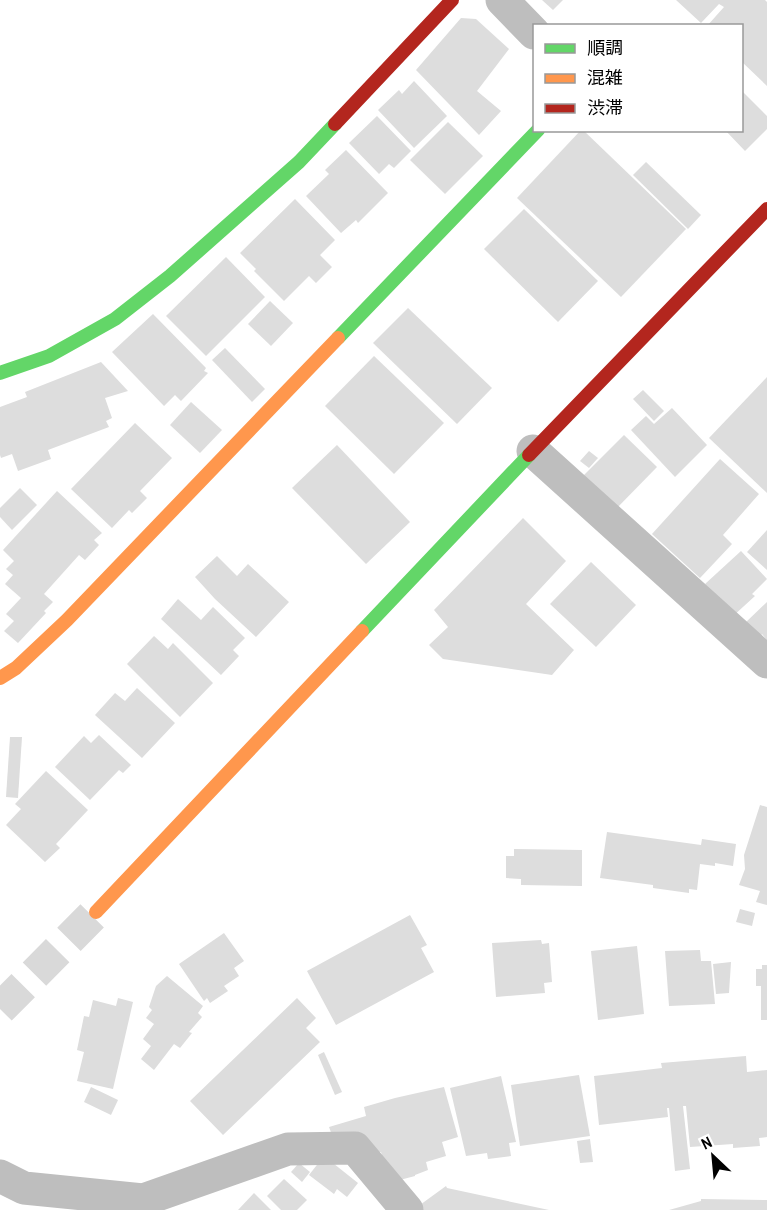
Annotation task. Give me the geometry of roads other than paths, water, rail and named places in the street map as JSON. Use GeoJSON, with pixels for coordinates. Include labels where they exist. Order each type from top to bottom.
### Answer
{"type":"FeatureCollection","features":[{"type":"Feature","properties":{"kind":"street"},"geometry":{"type":"LineString","coordinates":[[0,373],[49,356],[115,319],[170,276],[299,162],[452,0]]}},
{"type":"Feature","properties":{"kind":"street"},"geometry":{"type":"LineString","coordinates":[[502,0],[533,32]]}},
{"type":"Feature","properties":{"kind":"street"},"geometry":{"type":"LineString","coordinates":[[0,678],[16,668],[67,620],[536,132]]}},
{"type":"Feature","properties":{"kind":"street"},"geometry":{"type":"LineString","coordinates":[[96,912],[533,451],[767,209]]}},
{"type":"Feature","properties":{"kind":"street"},"geometry":{"type":"LineString","coordinates":[[533,451],[767,662]]}},
{"type":"Feature","properties":{"kind":"street"},"geometry":{"type":"LineString","coordinates":[[0,1176],[24,1188],[143,1200],[288,1149],[355,1148],[406,1210]]}},
{"type":"Feature","properties":{"kind":"tunnel"},"geometry":{"type":"LineString","coordinates":[[0,1009],[96,912]]}}]}
